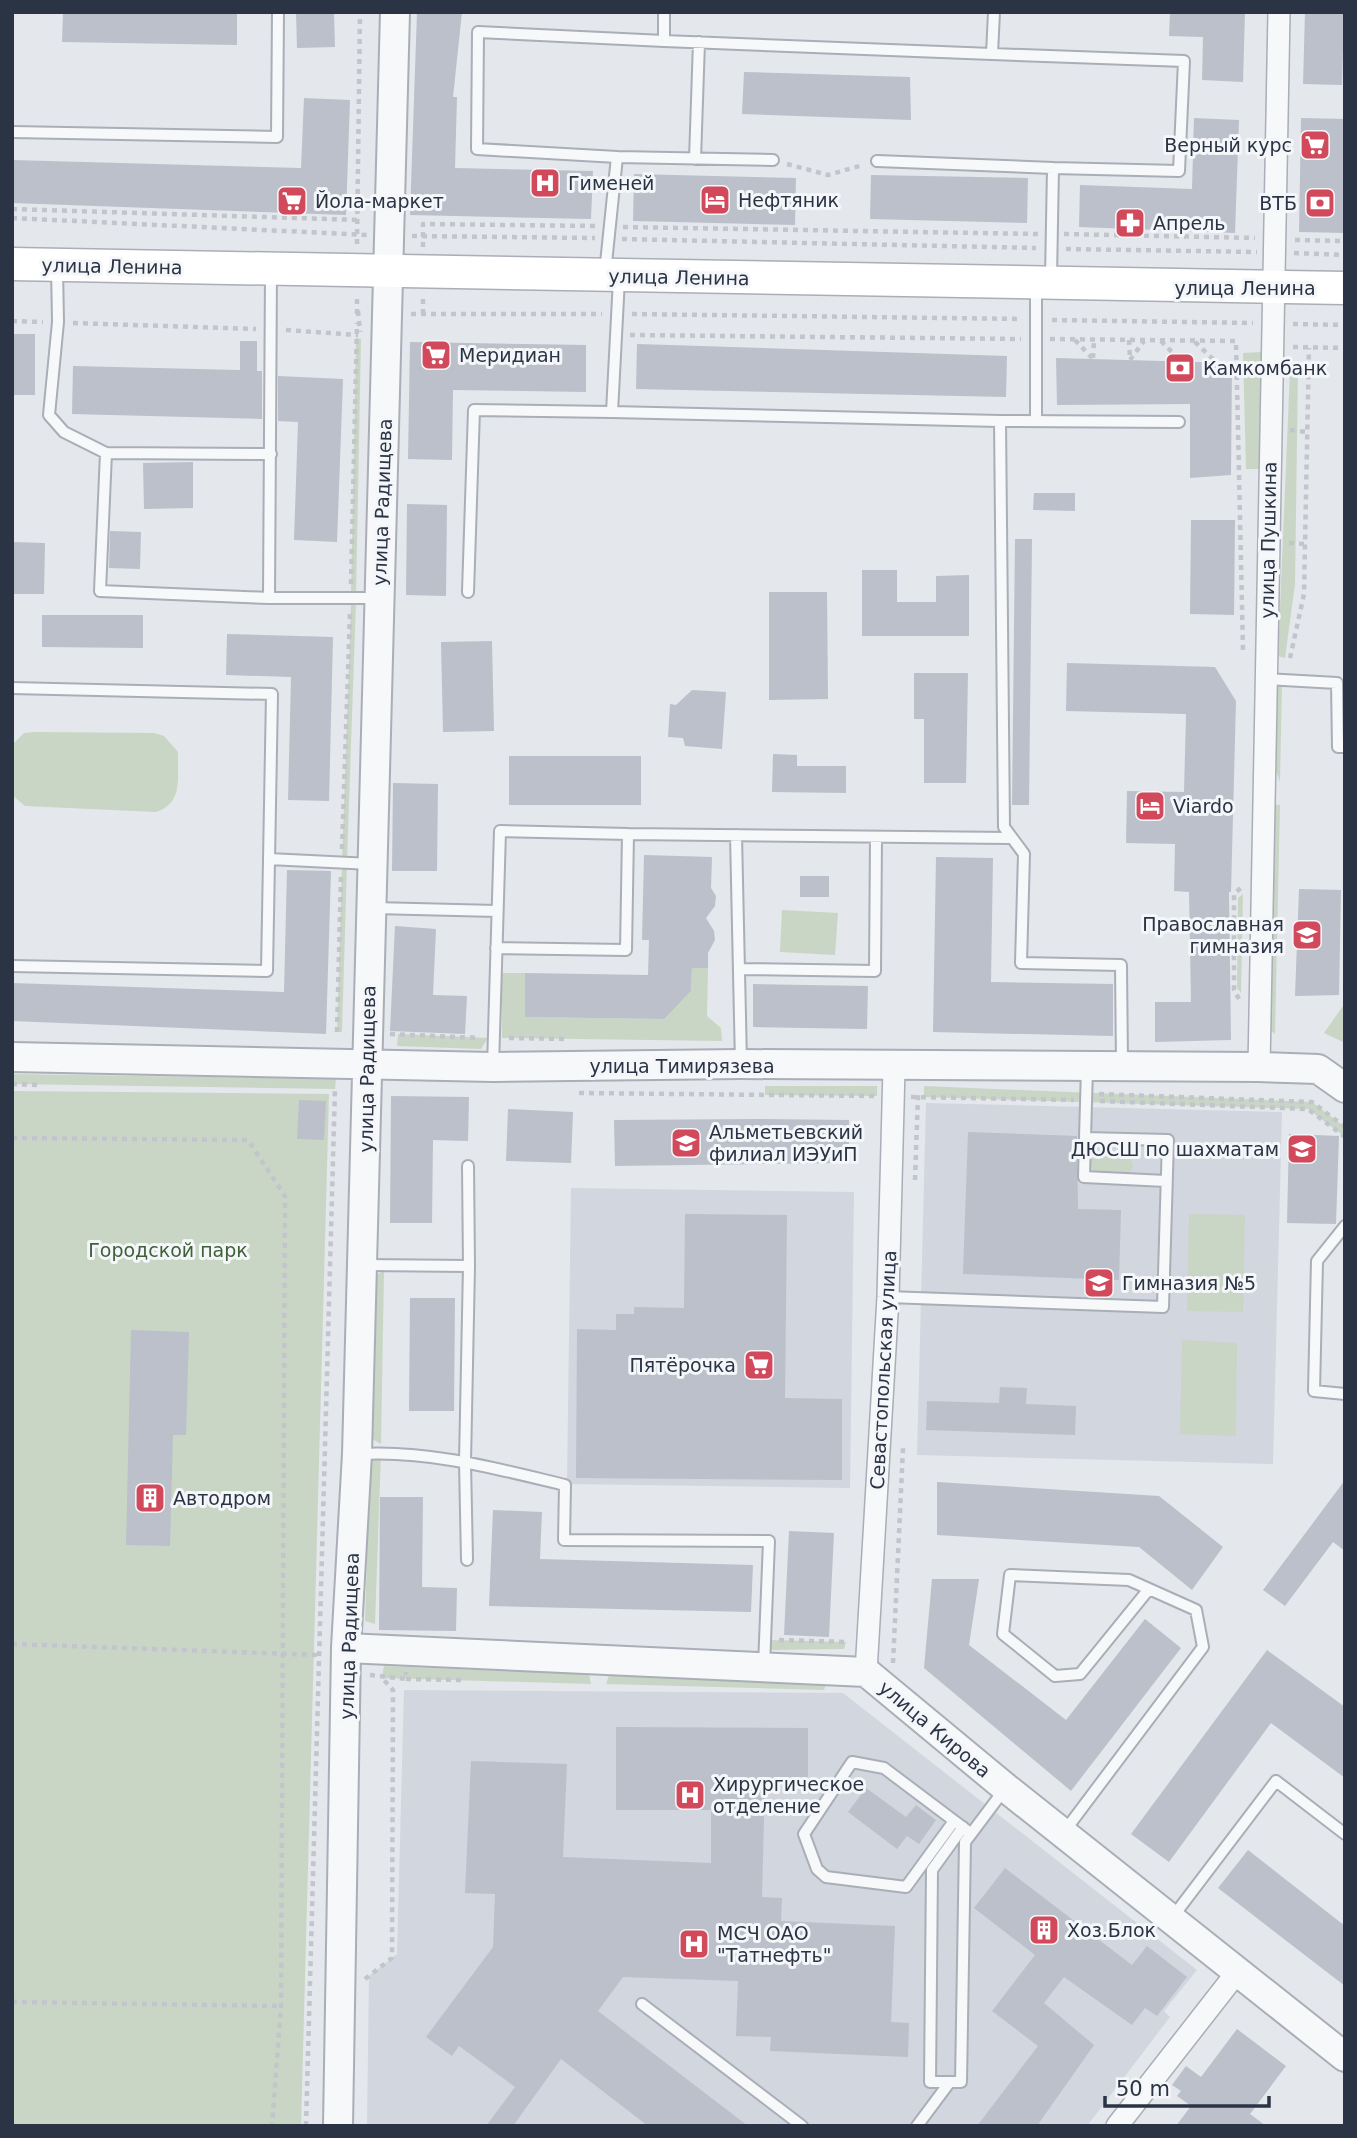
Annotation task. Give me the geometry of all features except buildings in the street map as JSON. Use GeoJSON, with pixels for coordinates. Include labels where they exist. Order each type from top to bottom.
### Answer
{"type":"FeatureCollection","features":[{"type":"Feature","properties":{"kind":"main road","name":"улица Ленина"},"geometry":{"type":"LineString","coordinates":[[12,264],[1272,289],[1345,288]]}},
{"type":"Feature","properties":{"kind":"street","name":"улица Радищева"},"geometry":{"type":"LineString","coordinates":[[338,2126],[336,1653],[357,1454],[395,12]]}},
{"type":"Feature","properties":{"kind":"street","name":"улица Пушкина"},"geometry":{"type":"LineString","coordinates":[[1259,1067],[1275,679],[1272,289],[1279,12]]}},
{"type":"Feature","properties":{"kind":"street","name":"улица Тимирязева"},"geometry":{"type":"LineString","coordinates":[[12,1057],[494,1067],[741,1064],[894,1068],[1259,1067],[1318,1069],[1342,1082]]}},
{"type":"Feature","properties":{"kind":"street","name":"Севастопольская улица"},"geometry":{"type":"LineString","coordinates":[[866,1672],[888,1297],[894,1068]]}},
{"type":"Feature","properties":{"kind":"street","name":"улица Кирова"},"geometry":{"type":"LineString","coordinates":[[336,1653],[866,1672],[1006,1788],[1344,2055]]}},
{"type":"Feature","properties":{"kind":"street"},"geometry":{"type":"LineString","coordinates":[[1117,2126],[1238,1971]]}},
{"type":"Feature","properties":{"kind":"lane"},"geometry":{"type":"LineString","coordinates":[[12,132],[277,137],[278,12]]}},
{"type":"Feature","properties":{"kind":"lane"},"geometry":{"type":"LineString","coordinates":[[664,12],[664,41]]}},
{"type":"Feature","properties":{"kind":"lane"},"geometry":{"type":"LineString","coordinates":[[992,54],[994,12]]}},
{"type":"Feature","properties":{"kind":"lane"},"geometry":{"type":"LineString","coordinates":[[773,160],[617,157],[477,149],[478,32],[1184,61],[1179,171],[877,161]]}},
{"type":"Feature","properties":{"kind":"lane"},"geometry":{"type":"LineString","coordinates":[[695,159],[699,43]]}},
{"type":"Feature","properties":{"kind":"lane"},"geometry":{"type":"LineString","coordinates":[[612,412],[617,314],[610,232],[617,157]]}},
{"type":"Feature","properties":{"kind":"lane"},"geometry":{"type":"LineString","coordinates":[[1036,421],[1036,320],[1052,248],[1053,168]]}},
{"type":"Feature","properties":{"kind":"lane"},"geometry":{"type":"LineString","coordinates":[[57,265],[58,322],[49,415],[64,432],[106,453],[271,454]]}},
{"type":"Feature","properties":{"kind":"lane"},"geometry":{"type":"LineString","coordinates":[[270,598],[271,269]]}},
{"type":"Feature","properties":{"kind":"lane"},"geometry":{"type":"LineString","coordinates":[[468,592],[474,410],[1179,422]]}},
{"type":"Feature","properties":{"kind":"lane"},"geometry":{"type":"LineString","coordinates":[[1000,421],[1004,827],[1024,854],[1021,963],[1121,965],[1122,1068]]}},
{"type":"Feature","properties":{"kind":"lane"},"geometry":{"type":"LineString","coordinates":[[106,453],[100,591],[270,598],[379,598]]}},
{"type":"Feature","properties":{"kind":"lane"},"geometry":{"type":"LineString","coordinates":[[1275,679],[1337,683],[1338,747],[1345,747]]}},
{"type":"Feature","properties":{"kind":"lane"},"geometry":{"type":"LineString","coordinates":[[12,688],[272,694],[267,971],[12,965]]}},
{"type":"Feature","properties":{"kind":"lane"},"geometry":{"type":"LineString","coordinates":[[494,1067],[500,831],[1010,838]]}},
{"type":"Feature","properties":{"kind":"lane"},"geometry":{"type":"LineString","coordinates":[[496,948],[626,950],[628,834]]}},
{"type":"Feature","properties":{"kind":"lane"},"geometry":{"type":"LineString","coordinates":[[736,835],[741,1064]]}},
{"type":"Feature","properties":{"kind":"lane"},"geometry":{"type":"LineString","coordinates":[[739,969],[875,971],[876,837]]}},
{"type":"Feature","properties":{"kind":"lane"},"geometry":{"type":"LineString","coordinates":[[269,859],[372,864]]}},
{"type":"Feature","properties":{"kind":"lane"},"geometry":{"type":"LineString","coordinates":[[371,908],[498,911]]}},
{"type":"Feature","properties":{"kind":"lane"},"geometry":{"type":"LineString","coordinates":[[1087,1068],[1084,1177],[1167,1181]]}},
{"type":"Feature","properties":{"kind":"lane"},"geometry":{"type":"LineString","coordinates":[[888,1297],[1163,1307],[1168,1140],[1085,1138]]}},
{"type":"Feature","properties":{"kind":"lane"},"geometry":{"type":"LineString","coordinates":[[467,1560],[465,1462],[468,1166]]}},
{"type":"Feature","properties":{"kind":"lane"},"geometry":{"type":"LineString","coordinates":[[1345,1226],[1317,1261],[1314,1391],[1345,1394]]}},
{"type":"Feature","properties":{"kind":"lane"},"geometry":{"type":"LineString","coordinates":[[362,1265],[469,1266]]}},
{"type":"Feature","properties":{"kind":"lane"},"geometry":{"type":"LineString","coordinates":[[357,1454],[381,1452],[465,1462],[565,1485],[564,1539],[769,1541],[763,1670]]}},
{"type":"Feature","properties":{"kind":"lane"},"geometry":{"type":"LineString","coordinates":[[1064,1832],[1203,1647],[1196,1610],[1129,1580],[1010,1575],[1003,1634],[1055,1676],[1080,1674],[1149,1589]]}},
{"type":"Feature","properties":{"kind":"lane"},"geometry":{"type":"LineString","coordinates":[[963,1827],[932,1870],[930,2082],[961,2082],[965,1842],[963,1827],[884,1768],[852,1762],[804,1834],[817,1869],[827,1877],[906,1887],[963,1827],[1006,1788]]}},
{"type":"Feature","properties":{"kind":"lane"},"geometry":{"type":"LineString","coordinates":[[1172,1918],[1276,1781],[1345,1834]]}},
{"type":"Feature","properties":{"kind":"lane"},"geometry":{"type":"LineString","coordinates":[[642,2004],[802,2126]]}},
{"type":"Feature","properties":{"kind":"lane"},"geometry":{"type":"LineString","coordinates":[[917,2126],[949,2083]]}},
{"type":"Feature","properties":{"kind":"path"},"geometry":{"type":"LineString","coordinates":[[12,218],[357,234],[360,12]]}},
{"type":"Feature","properties":{"kind":"path"},"geometry":{"type":"LineString","coordinates":[[773,160],[828,175],[877,161]]}},
{"type":"Feature","properties":{"kind":"path"},"geometry":{"type":"LineString","coordinates":[[12,209],[359,220]]}},
{"type":"Feature","properties":{"kind":"path"},"geometry":{"type":"LineString","coordinates":[[1345,241],[1274,246],[1052,248],[610,232],[423,224],[423,236],[610,232],[1052,234],[1274,246],[1345,255]]}},
{"type":"Feature","properties":{"kind":"path"},"geometry":{"type":"LineString","coordinates":[[337,1032],[358,312]]}},
{"type":"Feature","properties":{"kind":"path"},"geometry":{"type":"LineString","coordinates":[[423,314],[617,314],[1345,325]]}},
{"type":"Feature","properties":{"kind":"path"},"geometry":{"type":"LineString","coordinates":[[12,321],[358,335]]}},
{"type":"Feature","properties":{"kind":"path"},"geometry":{"type":"LineString","coordinates":[[616,335],[1236,341],[1244,665]]}},
{"type":"Feature","properties":{"kind":"path"},"geometry":{"type":"LineString","coordinates":[[1075,340],[1093,359],[1094,340]]}},
{"type":"Feature","properties":{"kind":"path"},"geometry":{"type":"LineString","coordinates":[[1129,340],[1130,360],[1145,340]]}},
{"type":"Feature","properties":{"kind":"path"},"geometry":{"type":"LineString","coordinates":[[1160,341],[1181,361]]}},
{"type":"Feature","properties":{"kind":"path"},"geometry":{"type":"LineString","coordinates":[[1194,341],[1216,362]]}},
{"type":"Feature","properties":{"kind":"path"},"geometry":{"type":"LineString","coordinates":[[1297,348],[1345,348]]}},
{"type":"Feature","properties":{"kind":"path"},"geometry":{"type":"LineString","coordinates":[[1275,679],[1304,594],[1309,348]]}},
{"type":"Feature","properties":{"kind":"path"},"geometry":{"type":"LineString","coordinates":[[1283,430],[1307,432]]}},
{"type":"Feature","properties":{"kind":"path"},"geometry":{"type":"LineString","coordinates":[[306,2126],[335,1089]]}},
{"type":"Feature","properties":{"kind":"path"},"geometry":{"type":"LineString","coordinates":[[12,1138],[247,1140],[285,1196],[281,2006],[272,2126]]}},
{"type":"Feature","properties":{"kind":"path"},"geometry":{"type":"LineString","coordinates":[[12,1644],[336,1653]]}},
{"type":"Feature","properties":{"kind":"path"},"geometry":{"type":"LineString","coordinates":[[359,1983],[392,1958],[393,1690],[382,1678]]}},
{"type":"Feature","properties":{"kind":"path"},"geometry":{"type":"LineString","coordinates":[[12,2002],[281,2006]]}},
{"type":"Feature","properties":{"kind":"shaded area","name":"Гимназия №5"},"geometry":{"type":"Polygon","coordinates":[[[926,1103],[1282,1112],[1273,1464],[917,1455],[926,1103]]]}},
{"type":"Feature","properties":{"kind":"shaded area"},"geometry":{"type":"Polygon","coordinates":[[[571,1188],[854,1192],[850,1488],[567,1484],[571,1188]]]}},
{"type":"Feature","properties":{"kind":"shaded area"},"geometry":{"type":"Polygon","coordinates":[[[404,1690],[843,1693],[1197,1970],[1164,2011],[1170,2017],[1087,2126],[367,2126],[369,1976],[397,1954],[404,1690]]]}},
{"type":"Feature","properties":{"kind":"green space"},"geometry":{"type":"Polygon","coordinates":[[[356,338],[361,339],[356,596],[351,595],[356,338]]]}},
{"type":"Feature","properties":{"kind":"green space"},"geometry":{"type":"Polygon","coordinates":[[[1262,352],[1260,469],[1246,469],[1243,353],[1262,352]]]}},
{"type":"Feature","properties":{"kind":"green space"},"geometry":{"type":"Polygon","coordinates":[[[1290,370],[1298,370],[1295,584],[1285,658],[1278,656],[1290,370]]]}},
{"type":"Feature","properties":{"kind":"green space"},"geometry":{"type":"Polygon","coordinates":[[[356,601],[347,861],[342,861],[351,602],[356,601]]]}},
{"type":"Feature","properties":{"kind":"green space"},"geometry":{"type":"Polygon","coordinates":[[[1275,685],[1282,685],[1280,782],[1273,762],[1275,685]]]}},
{"type":"Feature","properties":{"kind":"green space"},"geometry":{"type":"Polygon","coordinates":[[[24,733],[154,733],[164,736],[178,752],[175,796],[165,808],[156,812],[25,806],[12,795],[12,745],[24,733]]]}},
{"type":"Feature","properties":{"kind":"green space"},"geometry":{"type":"Polygon","coordinates":[[[1269,804],[1280,805],[1275,1034],[1266,1027],[1269,804]]]}},
{"type":"Feature","properties":{"kind":"green space"},"geometry":{"type":"Polygon","coordinates":[[[342,864],[347,864],[342,1032],[337,1032],[342,864]]]}},
{"type":"Feature","properties":{"kind":"green space"},"geometry":{"type":"Polygon","coordinates":[[[1243,894],[1241,993],[1237,988],[1238,898],[1243,894]]]}},
{"type":"Feature","properties":{"kind":"green space"},"geometry":{"type":"Polygon","coordinates":[[[782,910],[838,913],[835,955],[780,952],[782,910]]]}},
{"type":"Feature","properties":{"kind":"green space"},"geometry":{"type":"Polygon","coordinates":[[[692,968],[708,968],[707,1016],[721,1028],[722,1041],[502,1038],[502,973],[525,973],[525,1017],[663,1019],[691,991],[692,968]]]}},
{"type":"Feature","properties":{"kind":"green space"},"geometry":{"type":"Polygon","coordinates":[[[1345,1003],[1345,1043],[1324,1033],[1345,1003]]]}},
{"type":"Feature","properties":{"kind":"green space"},"geometry":{"type":"Polygon","coordinates":[[[398,1034],[488,1038],[481,1049],[397,1046],[398,1034]]]}},
{"type":"Feature","properties":{"kind":"green space"},"geometry":{"type":"Polygon","coordinates":[[[12,1074],[336,1079],[335,1089],[12,1084],[12,1074]]]}},
{"type":"Feature","properties":{"kind":"green space"},"geometry":{"type":"Polygon","coordinates":[[[765,1086],[877,1086],[877,1096],[765,1095],[765,1086]]]}},
{"type":"Feature","properties":{"kind":"green space"},"geometry":{"type":"Polygon","coordinates":[[[924,1086],[1312,1102],[1345,1127],[1345,1137],[1308,1109],[924,1097],[924,1086]]]}},
{"type":"Feature","properties":{"kind":"green space","name":"Городской парк"},"geometry":{"type":"Polygon","coordinates":[[[12,1091],[329,1094],[301,2126],[12,2126],[12,1091]]]}},
{"type":"Feature","properties":{"kind":"green space"},"geometry":{"type":"Polygon","coordinates":[[[1094,1152],[1130,1154],[1133,1167],[1129,1173],[1093,1171],[1090,1165],[1094,1152]]]}},
{"type":"Feature","properties":{"kind":"green space"},"geometry":{"type":"Polygon","coordinates":[[[1189,1214],[1245,1215],[1243,1312],[1187,1311],[1189,1214]]]}},
{"type":"Feature","properties":{"kind":"green space"},"geometry":{"type":"Polygon","coordinates":[[[384,1271],[381,1444],[372,1439],[376,1275],[384,1271]]]}},
{"type":"Feature","properties":{"kind":"green space"},"geometry":{"type":"Polygon","coordinates":[[[1182,1340],[1237,1343],[1236,1436],[1180,1434],[1182,1340]]]}},
{"type":"Feature","properties":{"kind":"green space"},"geometry":{"type":"Polygon","coordinates":[[[370,1453],[381,1453],[375,1624],[365,1621],[370,1453]]]}},
{"type":"Feature","properties":{"kind":"green space"},"geometry":{"type":"Polygon","coordinates":[[[769,1640],[846,1642],[844,1649],[768,1650],[769,1640]]]}},
{"type":"Feature","properties":{"kind":"green space"},"geometry":{"type":"Polygon","coordinates":[[[384,1666],[589,1674],[591,1684],[382,1678],[384,1666]]]}},
{"type":"Feature","properties":{"kind":"green space"},"geometry":{"type":"Polygon","coordinates":[[[609,1675],[826,1684],[824,1690],[606,1684],[609,1675]]]}},
{"type":"Feature","properties":{"kind":"place","name":"Верный курс"},"geometry":{"type":"Point","coordinates":[1315,145]}},
{"type":"Feature","properties":{"kind":"place","name":"Гименей"},"geometry":{"type":"Point","coordinates":[545,183]}},
{"type":"Feature","properties":{"kind":"place","name":"Нефтяник"},"geometry":{"type":"Point","coordinates":[715,200]}},
{"type":"Feature","properties":{"kind":"place","name":"Йола-маркет"},"geometry":{"type":"Point","coordinates":[292,201]}},
{"type":"Feature","properties":{"kind":"place","name":"ВТБ"},"geometry":{"type":"Point","coordinates":[1320,203]}},
{"type":"Feature","properties":{"kind":"place","name":"Апрель"},"geometry":{"type":"Point","coordinates":[1130,223]}},
{"type":"Feature","properties":{"kind":"place","name":"Меридиан"},"geometry":{"type":"Point","coordinates":[436,355]}},
{"type":"Feature","properties":{"kind":"place","name":"Камкомбанк"},"geometry":{"type":"Point","coordinates":[1180,368]}},
{"type":"Feature","properties":{"kind":"place","name":"Viardo"},"geometry":{"type":"Point","coordinates":[1150,806]}},
{"type":"Feature","properties":{"kind":"place","name":"Православная гимназия"},"geometry":{"type":"Point","coordinates":[1307,935]}},
{"type":"Feature","properties":{"kind":"place","name":"Альметьевский филиал ИЭУиП"},"geometry":{"type":"Point","coordinates":[686,1143]}},
{"type":"Feature","properties":{"kind":"place","name":"ДЮСШ по шахматам"},"geometry":{"type":"Point","coordinates":[1302,1149]}},
{"type":"Feature","properties":{"kind":"place","name":"Гимназия №5"},"geometry":{"type":"Point","coordinates":[1099,1283]}},
{"type":"Feature","properties":{"kind":"place","name":"Пятёрочка"},"geometry":{"type":"Point","coordinates":[759,1365]}},
{"type":"Feature","properties":{"kind":"place","name":"Автодром"},"geometry":{"type":"Point","coordinates":[150,1498]}},
{"type":"Feature","properties":{"kind":"place","name":"Хирургическое отделение"},"geometry":{"type":"Point","coordinates":[690,1795]}},
{"type":"Feature","properties":{"kind":"place","name":"Хоз.Блок"},"geometry":{"type":"Point","coordinates":[1044,1930]}},
{"type":"Feature","properties":{"kind":"place","name":"МСЧ ОАО \"Татнефть\""},"geometry":{"type":"Point","coordinates":[694,1944]}}]}
